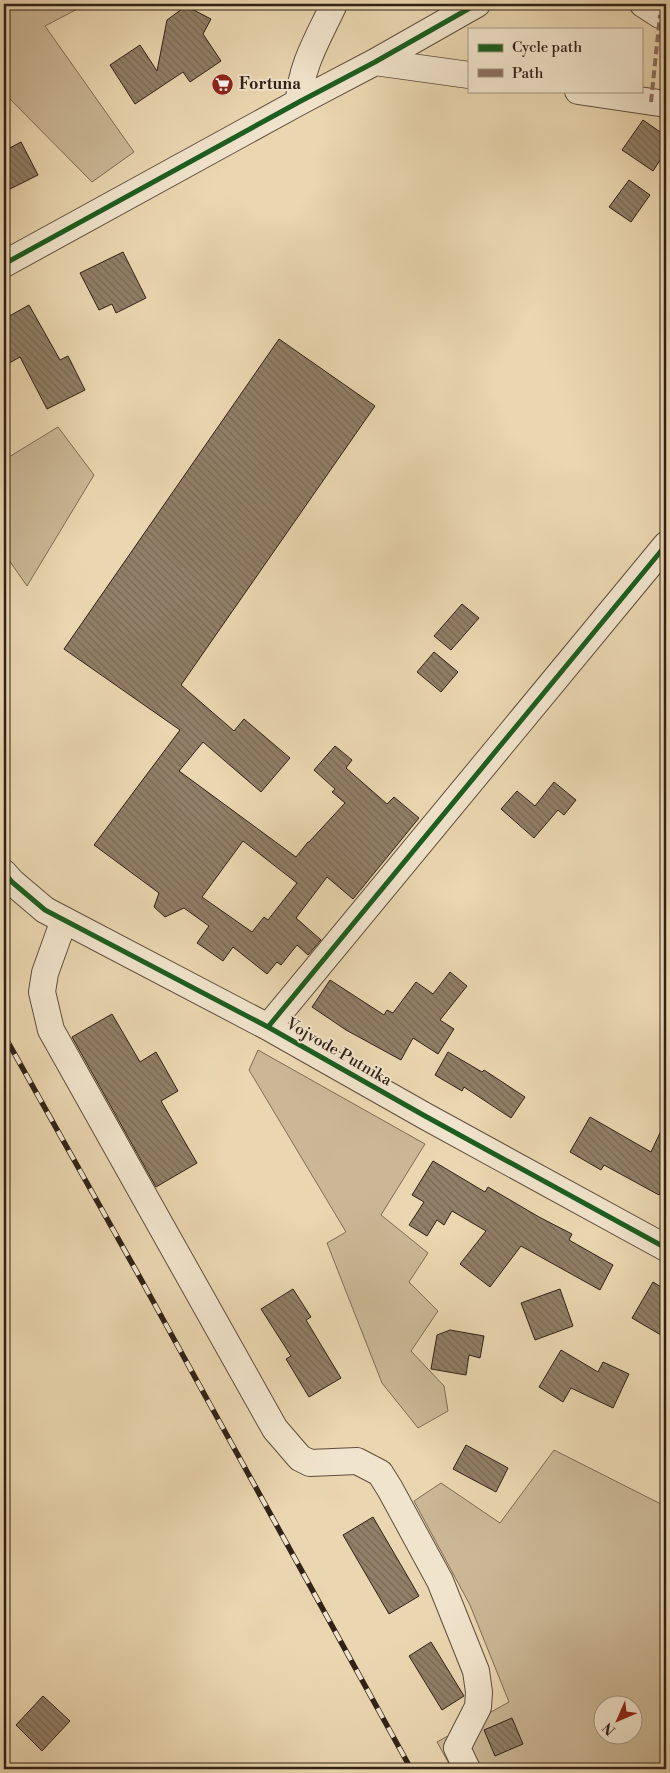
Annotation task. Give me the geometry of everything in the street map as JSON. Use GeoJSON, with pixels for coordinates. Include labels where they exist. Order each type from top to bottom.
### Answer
{"type":"FeatureCollection","features":[{"type":"Feature","properties":{"kind":"street"},"geometry":{"type":"LineString","coordinates":[[298,102],[303,70],[334,4]]}},
{"type":"Feature","properties":{"kind":"street"},"geometry":{"type":"LineString","coordinates":[[4,264],[478,4]]}},
{"type":"Feature","properties":{"kind":"street"},"geometry":{"type":"LineString","coordinates":[[643,4],[660,15],[666,16]]}},
{"type":"Feature","properties":{"kind":"street"},"geometry":{"type":"LineString","coordinates":[[375,62],[468,75]]}},
{"type":"Feature","properties":{"kind":"street"},"geometry":{"type":"LineString","coordinates":[[585,92],[659,103]]}},
{"type":"Feature","properties":{"kind":"street"},"geometry":{"type":"LineString","coordinates":[[268,1027],[666,545]]}},
{"type":"Feature","properties":{"kind":"street","name":"Vojvode Putnika"},"geometry":{"type":"LineString","coordinates":[[4,873],[45,910],[268,1027],[425,1116],[666,1248]]}},
{"type":"Feature","properties":{"kind":"street"},"geometry":{"type":"LineString","coordinates":[[64,920],[44,973],[42,992],[52,1030],[275,1429],[300,1458],[310,1462],[357,1461],[380,1473],[390,1489],[440,1581],[476,1671],[479,1692],[478,1707],[457,1748],[467,1769]]}},
{"type":"Feature","properties":{"kind":"shaded area"},"geometry":{"type":"Polygon","coordinates":[[[4,4],[87,4],[45,26],[134,152],[92,182],[4,93],[4,4]]]}},
{"type":"Feature","properties":{"kind":"shaded area"},"geometry":{"type":"Polygon","coordinates":[[[58,427],[94,475],[27,586],[4,553],[4,460],[58,427]]]}},
{"type":"Feature","properties":{"kind":"shaded area"},"geometry":{"type":"Polygon","coordinates":[[[258,1050],[425,1144],[381,1215],[428,1253],[409,1282],[438,1311],[411,1351],[444,1386],[448,1411],[418,1428],[382,1383],[327,1243],[346,1232],[249,1070],[258,1050]]]}},
{"type":"Feature","properties":{"kind":"shaded area"},"geometry":{"type":"Polygon","coordinates":[[[554,1450],[663,1505],[666,1501],[666,1769],[452,1769],[437,1742],[509,1702],[470,1605],[414,1501],[441,1483],[500,1523],[554,1450]]]}},
{"type":"Feature","properties":{"kind":"building"},"geometry":{"type":"Polygon","coordinates":[[[186,6],[211,19],[203,34],[221,61],[190,82],[183,72],[135,104],[110,65],[140,45],[157,71],[167,20],[186,6]]]}},
{"type":"Feature","properties":{"kind":"building"},"geometry":{"type":"Polygon","coordinates":[[[643,120],[666,136],[666,151],[653,171],[622,150],[643,120]]]}},
{"type":"Feature","properties":{"kind":"building"},"geometry":{"type":"Polygon","coordinates":[[[21,142],[38,175],[4,192],[4,151],[21,142]]]}},
{"type":"Feature","properties":{"kind":"building"},"geometry":{"type":"Polygon","coordinates":[[[629,180],[650,195],[631,222],[609,207],[629,180]]]}},
{"type":"Feature","properties":{"kind":"building"},"geometry":{"type":"Polygon","coordinates":[[[123,252],[146,298],[116,313],[112,304],[99,310],[80,273],[123,252]]]}},
{"type":"Feature","properties":{"kind":"building"},"geometry":{"type":"Polygon","coordinates":[[[29,305],[60,360],[68,356],[85,390],[47,409],[20,357],[4,366],[4,319],[29,305]]]}},
{"type":"Feature","properties":{"kind":"building"},"geometry":{"type":"Polygon","coordinates":[[[279,339],[375,406],[181,685],[234,731],[244,719],[290,758],[261,792],[203,742],[179,771],[296,857],[345,803],[332,792],[335,789],[314,770],[335,746],[352,760],[346,768],[387,804],[394,797],[419,818],[353,899],[327,877],[296,918],[321,940],[308,955],[297,945],[281,965],[277,962],[267,974],[233,947],[223,961],[197,943],[209,926],[184,908],[165,917],[154,907],[159,893],[94,845],[180,730],[64,649],[279,339]],[[243,841],[202,897],[252,932],[264,917],[268,920],[297,883],[243,841]]]}},
{"type":"Feature","properties":{"kind":"building"},"geometry":{"type":"Polygon","coordinates":[[[462,604],[479,618],[451,650],[434,636],[462,604]]]}},
{"type":"Feature","properties":{"kind":"building"},"geometry":{"type":"Polygon","coordinates":[[[434,652],[458,672],[441,692],[417,672],[434,652]]]}},
{"type":"Feature","properties":{"kind":"building"},"geometry":{"type":"Polygon","coordinates":[[[554,782],[576,800],[564,815],[558,810],[534,838],[501,809],[517,791],[535,806],[554,782]]]}},
{"type":"Feature","properties":{"kind":"building"},"geometry":{"type":"Polygon","coordinates":[[[450,972],[467,986],[440,1020],[454,1029],[438,1054],[413,1038],[401,1060],[346,1030],[312,1007],[330,980],[384,1015],[387,1010],[393,1013],[416,982],[433,994],[450,972]]]}},
{"type":"Feature","properties":{"kind":"building"},"geometry":{"type":"Polygon","coordinates":[[[112,1014],[140,1062],[156,1052],[178,1091],[161,1101],[197,1163],[156,1187],[72,1037],[112,1014]]]}},
{"type":"Feature","properties":{"kind":"building"},"geometry":{"type":"Polygon","coordinates":[[[448,1052],[482,1072],[484,1070],[525,1097],[511,1118],[464,1087],[462,1091],[435,1075],[448,1052]]]}},
{"type":"Feature","properties":{"kind":"building"},"geometry":{"type":"Polygon","coordinates":[[[590,1117],[651,1152],[666,1120],[666,1183],[659,1195],[604,1165],[601,1170],[570,1152],[590,1117]]]}},
{"type":"Feature","properties":{"kind":"building"},"geometry":{"type":"Polygon","coordinates":[[[433,1161],[485,1192],[488,1187],[572,1234],[569,1240],[613,1265],[600,1290],[521,1246],[490,1287],[460,1264],[486,1231],[452,1211],[444,1225],[437,1220],[427,1236],[409,1225],[424,1202],[412,1195],[433,1161]]]}},
{"type":"Feature","properties":{"kind":"building"},"geometry":{"type":"Polygon","coordinates":[[[653,1282],[666,1290],[666,1338],[632,1318],[653,1282]]]}},
{"type":"Feature","properties":{"kind":"building"},"geometry":{"type":"Polygon","coordinates":[[[293,1289],[311,1317],[306,1320],[341,1378],[309,1397],[286,1359],[291,1356],[261,1309],[293,1289]]]}},
{"type":"Feature","properties":{"kind":"building"},"geometry":{"type":"Polygon","coordinates":[[[560,1289],[573,1326],[535,1340],[521,1303],[560,1289]]]}},
{"type":"Feature","properties":{"kind":"building"},"geometry":{"type":"Polygon","coordinates":[[[450,1330],[484,1336],[480,1358],[469,1355],[466,1375],[431,1369],[437,1335],[450,1330]]]}},
{"type":"Feature","properties":{"kind":"building"},"geometry":{"type":"Polygon","coordinates":[[[561,1350],[598,1372],[603,1362],[629,1374],[613,1408],[571,1388],[563,1402],[539,1387],[561,1350]]]}},
{"type":"Feature","properties":{"kind":"building"},"geometry":{"type":"Polygon","coordinates":[[[466,1445],[508,1468],[496,1492],[453,1469],[466,1445]]]}},
{"type":"Feature","properties":{"kind":"building"},"geometry":{"type":"Polygon","coordinates":[[[373,1517],[419,1596],[389,1614],[343,1535],[373,1517]]]}},
{"type":"Feature","properties":{"kind":"building"},"geometry":{"type":"Polygon","coordinates":[[[431,1642],[464,1696],[442,1710],[409,1656],[431,1642]]]}},
{"type":"Feature","properties":{"kind":"building"},"geometry":{"type":"Polygon","coordinates":[[[43,1696],[70,1721],[42,1751],[16,1725],[43,1696]]]}},
{"type":"Feature","properties":{"kind":"building"},"geometry":{"type":"Polygon","coordinates":[[[512,1718],[523,1744],[495,1756],[484,1730],[512,1718]]]}},
{"type":"Feature","properties":{"kind":"railway"},"geometry":{"type":"LineString","coordinates":[[4,1035],[411,1769]]}},
{"type":"Feature","properties":{"kind":"marked path"},"geometry":{"type":"LineString","coordinates":[[651,102],[660,15]]}},
{"type":"Feature","properties":{"kind":"cycle path"},"geometry":{"type":"LineString","coordinates":[[4,264],[375,62],[477,4]]}},
{"type":"Feature","properties":{"kind":"cycle path"},"geometry":{"type":"LineString","coordinates":[[268,1027],[666,545]]}},
{"type":"Feature","properties":{"kind":"cycle path"},"geometry":{"type":"LineString","coordinates":[[4,873],[45,910],[268,1027],[425,1116],[666,1248]]}},
{"type":"Feature","properties":{"kind":"place","name":"Fortuna"},"geometry":{"type":"Point","coordinates":[223,84]}}]}
